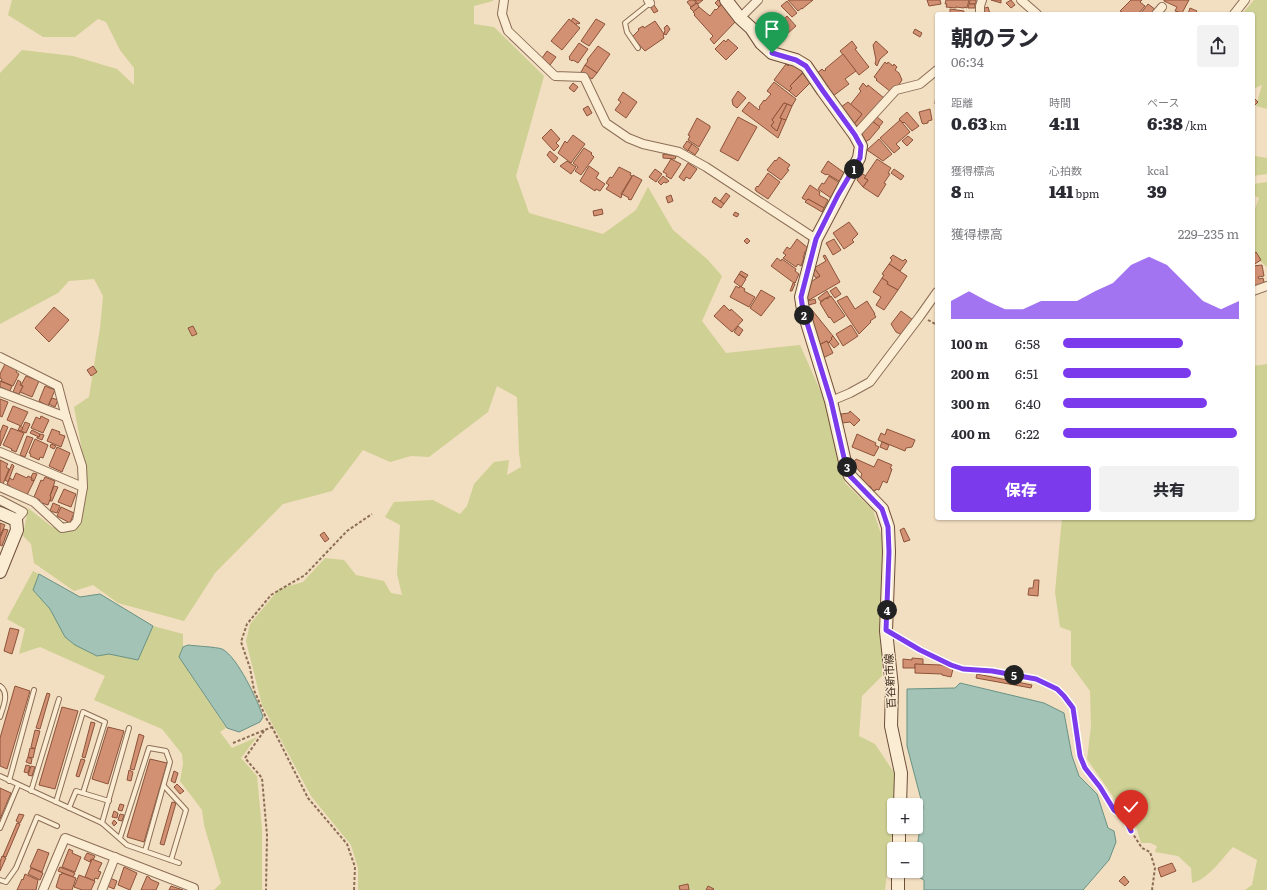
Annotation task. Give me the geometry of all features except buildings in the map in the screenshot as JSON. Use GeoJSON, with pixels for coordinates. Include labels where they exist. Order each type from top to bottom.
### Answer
{"type":"FeatureCollection","features":[{"type":"Feature","properties":{"kind":"main road","name":"百谷新市線"},"geometry":{"type":"LineString","coordinates":[[726,0],[740,18],[751,28],[762,43],[772,53],[796,60],[806,66],[855,135],[861,146],[860,158],[838,195],[816,239],[801,297],[803,310],[831,401],[845,462],[850,476],[882,509],[888,527],[889,552],[886,630],[892,687],[891,726],[900,773],[900,798]]}},
{"type":"Feature","properties":{"kind":"main road"},"geometry":{"type":"LineString","coordinates":[[0,513],[16,520],[17,530],[0,572]]}},
{"type":"Feature","properties":{"kind":"main road"},"geometry":{"type":"LineString","coordinates":[[898,878],[898,890]]}},
{"type":"Feature","properties":{"kind":"street"},"geometry":{"type":"LineString","coordinates":[[504,0],[502,14],[508,31],[555,76],[584,77],[606,123],[628,138],[643,144],[679,152],[706,167],[816,239]]}},
{"type":"Feature","properties":{"kind":"street"},"geometry":{"type":"LineString","coordinates":[[740,18],[758,0]]}},
{"type":"Feature","properties":{"kind":"street"},"geometry":{"type":"LineString","coordinates":[[980,12],[982,0]]}},
{"type":"Feature","properties":{"kind":"street"},"geometry":{"type":"LineString","coordinates":[[1021,0],[1035,12]]}},
{"type":"Feature","properties":{"kind":"street"},"geometry":{"type":"LineString","coordinates":[[1236,12],[1245,0]]}},
{"type":"Feature","properties":{"kind":"street"},"geometry":{"type":"LineString","coordinates":[[1158,12],[1162,7]]}},
{"type":"Feature","properties":{"kind":"street"},"geometry":{"type":"LineString","coordinates":[[855,135],[896,90],[920,84],[935,72]]}},
{"type":"Feature","properties":{"kind":"street"},"geometry":{"type":"LineString","coordinates":[[1255,290],[1267,286]]}},
{"type":"Feature","properties":{"kind":"street"},"geometry":{"type":"LineString","coordinates":[[831,401],[870,382],[935,295]]}},
{"type":"Feature","properties":{"kind":"street"},"geometry":{"type":"LineString","coordinates":[[0,357],[58,386],[66,417],[82,466],[83,487],[77,521],[73,526],[62,528],[34,502],[0,487]]}},
{"type":"Feature","properties":{"kind":"street"},"geometry":{"type":"LineString","coordinates":[[0,392],[66,417]]}},
{"type":"Feature","properties":{"kind":"street"},"geometry":{"type":"LineString","coordinates":[[0,452],[83,487]]}},
{"type":"Feature","properties":{"kind":"street"},"geometry":{"type":"LineString","coordinates":[[0,500],[23,512],[16,520]]}},
{"type":"Feature","properties":{"kind":"street"},"geometry":{"type":"LineString","coordinates":[[43,890],[65,838],[194,888],[194,890]]}},
{"type":"Feature","properties":{"kind":"street"},"geometry":{"type":"LineString","coordinates":[[102,890],[115,858]]}},
{"type":"Feature","properties":{"kind":"lane"},"geometry":{"type":"LineString","coordinates":[[638,48],[627,32],[625,23],[649,1]]}},
{"type":"Feature","properties":{"kind":"lane"},"geometry":{"type":"LineString","coordinates":[[0,686],[6,695],[0,717]]}},
{"type":"Feature","properties":{"kind":"lane"},"geometry":{"type":"LineString","coordinates":[[10,781],[34,690]]}},
{"type":"Feature","properties":{"kind":"lane"},"geometry":{"type":"LineString","coordinates":[[31,791],[59,699]]}},
{"type":"Feature","properties":{"kind":"lane"},"geometry":{"type":"LineString","coordinates":[[56,802],[82,712],[104,722],[83,793]]}},
{"type":"Feature","properties":{"kind":"lane"},"geometry":{"type":"LineString","coordinates":[[102,823],[129,728]]}},
{"type":"Feature","properties":{"kind":"lane"},"geometry":{"type":"LineString","coordinates":[[120,838],[149,748],[166,751],[170,762],[145,851]]}},
{"type":"Feature","properties":{"kind":"lane"},"geometry":{"type":"LineString","coordinates":[[0,776],[102,823],[127,845],[179,863]]}},
{"type":"Feature","properties":{"kind":"lane"},"geometry":{"type":"LineString","coordinates":[[0,828],[18,785]]}},
{"type":"Feature","properties":{"kind":"lane"},"geometry":{"type":"LineString","coordinates":[[164,786],[186,810],[171,860]]}},
{"type":"Feature","properties":{"kind":"lane"},"geometry":{"type":"LineString","coordinates":[[69,808],[76,791],[109,801]]}},
{"type":"Feature","properties":{"kind":"lane"},"geometry":{"type":"LineString","coordinates":[[0,880],[6,882],[16,868],[37,818],[57,826]]}},
{"type":"Feature","properties":{"kind":"path"},"geometry":{"type":"LineString","coordinates":[[354,890],[355,867],[347,844],[308,798],[266,718],[254,690],[250,668],[241,642],[247,624],[271,595],[305,575],[347,531],[372,514]]}},
{"type":"Feature","properties":{"kind":"path"},"geometry":{"type":"LineString","coordinates":[[886,630],[920,650],[951,665],[963,669],[992,671],[1036,679],[1057,689],[1073,708],[1080,756],[1085,768],[1100,787],[1114,810],[1125,818],[1142,848],[1150,852],[1155,868],[1152,890]]}},
{"type":"Feature","properties":{"kind":"path"},"geometry":{"type":"LineString","coordinates":[[233,743],[272,727]]}},
{"type":"Feature","properties":{"kind":"path"},"geometry":{"type":"LineString","coordinates":[[264,731],[245,758],[262,778],[267,835],[266,890]]}},
{"type":"Feature","properties":{"kind":"green space"},"geometry":{"type":"Polygon","coordinates":[[[12,0],[493,0],[474,6],[474,24],[494,27],[544,76],[516,176],[529,213],[603,234],[636,210],[648,187],[673,230],[707,259],[722,276],[702,321],[726,353],[800,345],[828,408],[845,483],[873,510],[882,537],[882,676],[862,696],[859,736],[875,744],[897,777],[896,798],[887,798],[887,834],[892,834],[891,842],[887,842],[887,874],[885,890],[358,890],[358,868],[351,845],[311,796],[262,705],[246,641],[250,624],[279,589],[303,582],[325,558],[344,560],[356,575],[384,581],[391,593],[402,595],[397,574],[400,525],[385,517],[394,502],[433,500],[460,514],[467,506],[474,484],[494,462],[509,460],[507,475],[521,467],[517,397],[497,386],[488,412],[429,457],[411,456],[390,462],[363,450],[332,491],[283,504],[215,573],[184,621],[118,603],[93,585],[74,591],[34,563],[31,544],[23,536],[28,508],[52,527],[73,525],[86,472],[74,407],[89,397],[100,328],[103,296],[94,279],[69,281],[58,293],[0,324],[0,73],[22,50],[73,56],[117,69],[134,85],[134,68],[120,50],[106,22],[98,19],[75,37],[43,37],[8,15],[12,0]]]}},
{"type":"Feature","properties":{"kind":"green space"},"geometry":{"type":"Polygon","coordinates":[[[1254,0],[1267,0],[1267,109],[1256,106],[1262,85],[1255,88],[1255,12],[1244,12],[1254,0]]]}},
{"type":"Feature","properties":{"kind":"green space"},"geometry":{"type":"Polygon","coordinates":[[[1255,156],[1267,158],[1267,174],[1255,176],[1255,156]]]}},
{"type":"Feature","properties":{"kind":"green space"},"geometry":{"type":"Polygon","coordinates":[[[1267,182],[1267,267],[1255,257],[1255,209],[1259,198],[1255,196],[1255,184],[1267,182]]]}},
{"type":"Feature","properties":{"kind":"green space"},"geometry":{"type":"Polygon","coordinates":[[[1267,364],[1267,890],[1245,890],[1252,885],[1257,860],[1233,847],[1210,873],[1192,883],[1191,868],[1178,856],[1155,852],[1157,846],[1150,843],[1141,843],[1136,826],[1121,811],[1112,795],[1087,759],[1091,726],[1090,691],[1071,665],[1071,631],[1060,627],[1055,592],[1062,520],[1255,520],[1255,366],[1267,364]]]}},
{"type":"Feature","properties":{"kind":"green space"},"geometry":{"type":"Polygon","coordinates":[[[33,571],[39,574],[33,590],[50,609],[65,637],[97,656],[108,654],[138,660],[153,626],[183,634],[183,647],[179,657],[226,728],[220,732],[232,748],[257,737],[241,758],[257,776],[262,829],[262,890],[214,890],[221,883],[204,825],[202,810],[180,781],[183,764],[182,754],[162,729],[94,700],[105,676],[40,647],[19,654],[25,629],[7,619],[33,571]]]}},
{"type":"Feature","properties":{"kind":"shaded area"},"geometry":{"type":"Polygon","coordinates":[[[39,574],[80,597],[100,594],[153,626],[138,660],[109,654],[97,656],[75,645],[65,637],[50,609],[33,590],[39,574]]]}},
{"type":"Feature","properties":{"kind":"shaded area"},"geometry":{"type":"Polygon","coordinates":[[[188,645],[219,648],[228,653],[240,669],[252,690],[263,717],[260,722],[239,732],[227,728],[179,657],[183,647],[188,645]]]}},
{"type":"Feature","properties":{"kind":"shaded area"},"geometry":{"type":"Polygon","coordinates":[[[960,683],[1044,703],[1064,713],[1072,756],[1079,776],[1097,794],[1108,828],[1114,831],[1116,842],[1109,860],[1083,890],[924,890],[924,880],[920,878],[923,878],[923,842],[918,842],[919,834],[923,834],[923,798],[921,798],[907,746],[907,689],[955,688],[960,683]]]}},
{"type":"Feature","properties":{"kind":"route"},"geometry":{"type":"LineString","coordinates":[[772,53],[796,60],[806,66],[855,135],[861,146],[860,158],[838,195],[816,239],[801,297],[803,310],[831,401],[845,462],[850,476],[882,509],[888,527],[889,552],[886,630],[920,650],[951,665],[963,669],[992,671],[1036,679],[1057,689],[1073,708],[1080,756],[1085,768],[1100,787],[1114,810],[1125,818],[1131,831]]}}]}
